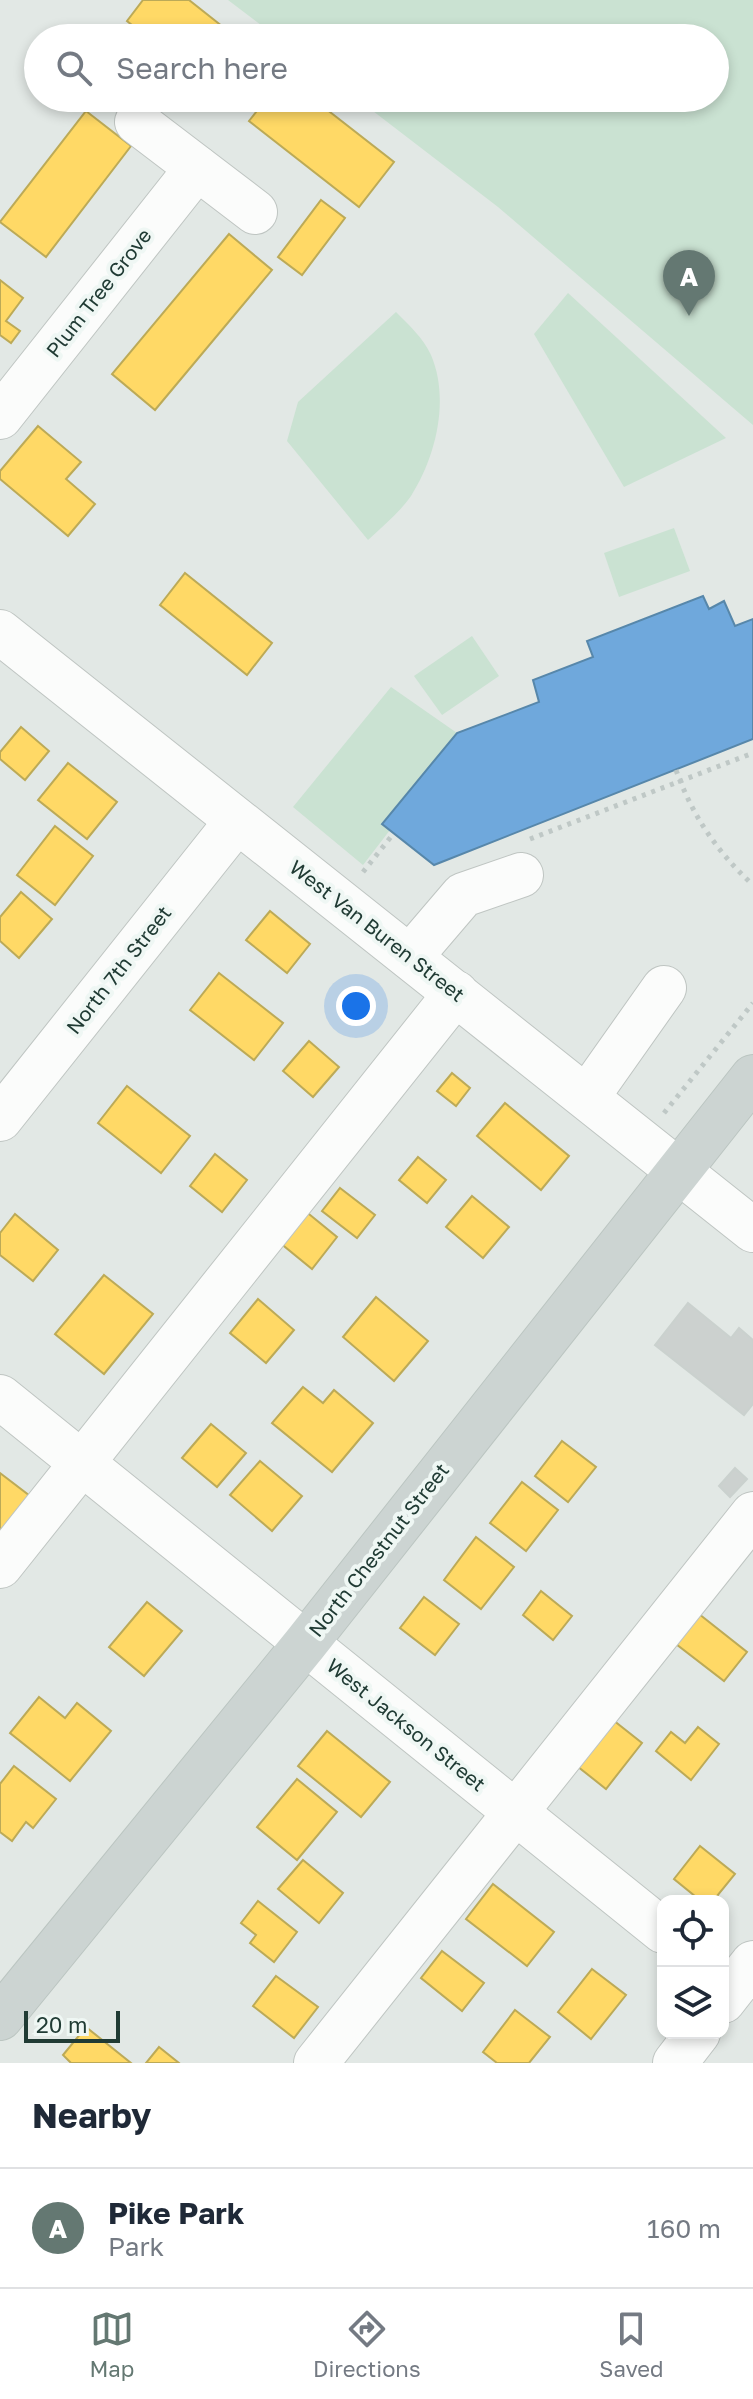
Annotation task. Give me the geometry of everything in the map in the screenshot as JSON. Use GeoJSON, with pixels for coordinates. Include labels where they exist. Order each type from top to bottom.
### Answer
{"type":"FeatureCollection","features":[{"type":"Feature","properties":{"kind":"main road","name":"North Chestnut Street"},"geometry":{"type":"LineString","coordinates":[[0,2018],[305,1644],[753,1077]]}},
{"type":"Feature","properties":{"kind":"street"},"geometry":{"type":"LineString","coordinates":[[137,122],[255,212]]}},
{"type":"Feature","properties":{"kind":"street","name":"Plum Tree Grove"},"geometry":{"type":"LineString","coordinates":[[0,417],[197,168]]}},
{"type":"Feature","properties":{"kind":"street","name":"West Van Buren Street"},"geometry":{"type":"LineString","coordinates":[[6,650],[237,821],[753,1230]]}},
{"type":"Feature","properties":{"kind":"street","name":"North 7th Street"},"geometry":{"type":"LineString","coordinates":[[0,1119],[237,821]]}},
{"type":"Feature","properties":{"kind":"street"},"geometry":{"type":"LineString","coordinates":[[410,957],[463,895],[521,859]]}},
{"type":"Feature","properties":{"kind":"street"},"geometry":{"type":"LineString","coordinates":[[587,1097],[664,988]]}},
{"type":"Feature","properties":{"kind":"street"},"geometry":{"type":"LineString","coordinates":[[0,1566],[456,993]]}},
{"type":"Feature","properties":{"kind":"street","name":"West Jackson Street"},"geometry":{"type":"LineString","coordinates":[[0,1397],[657,1926]]}},
{"type":"Feature","properties":{"kind":"street"},"geometry":{"type":"LineString","coordinates":[[316,2063],[753,1514]]}},
{"type":"Feature","properties":{"kind":"street"},"geometry":{"type":"LineString","coordinates":[[675,2063],[693,2039]]}},
{"type":"Feature","properties":{"kind":"path"},"geometry":{"type":"LineString","coordinates":[[521,859],[680,781],[753,753]]}},
{"type":"Feature","properties":{"kind":"path"},"geometry":{"type":"LineString","coordinates":[[676,770],[697,820],[734,867],[753,885]]}},
{"type":"Feature","properties":{"kind":"path"},"geometry":{"type":"LineString","coordinates":[[363,872],[394,833]]}},
{"type":"Feature","properties":{"kind":"path"},"geometry":{"type":"LineString","coordinates":[[665,1114],[753,1003]]}},
{"type":"Feature","properties":{"kind":"green space"},"geometry":{"type":"Polygon","coordinates":[[[228,0],[753,0],[753,425],[498,207],[374,112],[729,112],[729,24],[260,24],[228,0]]]}},
{"type":"Feature","properties":{"kind":"green space"},"geometry":{"type":"Polygon","coordinates":[[[568,293],[726,438],[624,487],[534,334],[568,293]]]}},
{"type":"Feature","properties":{"kind":"green space"},"geometry":{"type":"Polygon","coordinates":[[[396,312],[431,355],[439,390],[438,427],[427,464],[411,496],[368,540],[287,441],[298,402],[396,312]]]}},
{"type":"Feature","properties":{"kind":"green space"},"geometry":{"type":"Polygon","coordinates":[[[674,528],[690,571],[619,597],[604,553],[674,528]]]}},
{"type":"Feature","properties":{"kind":"green space"},"geometry":{"type":"Polygon","coordinates":[[[472,636],[499,676],[442,715],[414,676],[472,636]]]}},
{"type":"Feature","properties":{"kind":"green space"},"geometry":{"type":"Polygon","coordinates":[[[391,687],[457,733],[382,823],[390,830],[363,865],[293,807],[391,687]]]}},
{"type":"Feature","properties":{"kind":"building: Homes"},"geometry":{"type":"Polygon","coordinates":[[[143,0],[189,0],[219,24],[131,24],[127,21],[143,0]]]}},
{"type":"Feature","properties":{"kind":"building: Homes"},"geometry":{"type":"Polygon","coordinates":[[[85,112],[131,146],[46,257],[0,222],[85,112]]]}},
{"type":"Feature","properties":{"kind":"building: Homes"},"geometry":{"type":"Polygon","coordinates":[[[256,112],[330,112],[394,162],[359,207],[249,121],[256,112]]]}},
{"type":"Feature","properties":{"kind":"building: Homes"},"geometry":{"type":"Polygon","coordinates":[[[321,200],[345,218],[302,275],[278,257],[321,200]]]}},
{"type":"Feature","properties":{"kind":"building: Homes"},"geometry":{"type":"Polygon","coordinates":[[[229,234],[272,270],[155,410],[112,374],[229,234]]]}},
{"type":"Feature","properties":{"kind":"building: Homes"},"geometry":{"type":"Polygon","coordinates":[[[0,280],[23,298],[6,321],[20,331],[11,343],[0,335],[0,280]]]}},
{"type":"Feature","properties":{"kind":"building: Homes"},"geometry":{"type":"Polygon","coordinates":[[[38,426],[81,462],[66,479],[95,504],[68,536],[0,479],[0,471],[38,426]]]}},
{"type":"Feature","properties":{"kind":"building: Homes"},"geometry":{"type":"Polygon","coordinates":[[[185,573],[272,643],[247,675],[160,605],[185,573]]]}},
{"type":"Feature","properties":{"kind":"building: Homes"},"geometry":{"type":"Polygon","coordinates":[[[21,727],[49,751],[25,780],[0,759],[0,752],[21,727]]]}},
{"type":"Feature","properties":{"kind":"building: Homes"},"geometry":{"type":"Polygon","coordinates":[[[68,763],[117,802],[87,839],[38,800],[68,763]]]}},
{"type":"Feature","properties":{"kind":"building: Homes"},"geometry":{"type":"Polygon","coordinates":[[[55,826],[93,856],[55,905],[17,875],[55,826]]]}},
{"type":"Feature","properties":{"kind":"building: Homes"},"geometry":{"type":"Polygon","coordinates":[[[21,892],[52,919],[19,958],[0,941],[0,917],[21,892]]]}},
{"type":"Feature","properties":{"kind":"building: Homes"},"geometry":{"type":"Polygon","coordinates":[[[270,911],[310,944],[287,973],[246,940],[270,911]]]}},
{"type":"Feature","properties":{"kind":"building: Homes"},"geometry":{"type":"Polygon","coordinates":[[[219,973],[283,1023],[254,1060],[190,1010],[219,973]]]}},
{"type":"Feature","properties":{"kind":"building: Homes"},"geometry":{"type":"Polygon","coordinates":[[[309,1041],[339,1067],[313,1097],[283,1071],[309,1041]]]}},
{"type":"Feature","properties":{"kind":"building: Homes"},"geometry":{"type":"Polygon","coordinates":[[[452,1073],[470,1088],[456,1106],[437,1091],[452,1073]]]}},
{"type":"Feature","properties":{"kind":"building: Homes"},"geometry":{"type":"Polygon","coordinates":[[[127,1086],[190,1136],[161,1173],[98,1123],[127,1086]]]}},
{"type":"Feature","properties":{"kind":"building: Homes"},"geometry":{"type":"Polygon","coordinates":[[[505,1103],[569,1156],[541,1190],[477,1136],[505,1103]]]}},
{"type":"Feature","properties":{"kind":"building: Homes"},"geometry":{"type":"Polygon","coordinates":[[[215,1154],[247,1180],[222,1212],[190,1186],[215,1154]]]}},
{"type":"Feature","properties":{"kind":"building: Homes"},"geometry":{"type":"Polygon","coordinates":[[[418,1157],[446,1180],[427,1203],[399,1180],[418,1157]]]}},
{"type":"Feature","properties":{"kind":"building: Homes"},"geometry":{"type":"Polygon","coordinates":[[[340,1188],[375,1215],[357,1238],[322,1211],[340,1188]]]}},
{"type":"Feature","properties":{"kind":"building: Homes"},"geometry":{"type":"Polygon","coordinates":[[[472,1196],[509,1227],[483,1258],[446,1227],[472,1196]]]}},
{"type":"Feature","properties":{"kind":"building: Homes"},"geometry":{"type":"Polygon","coordinates":[[[304,1210],[337,1237],[312,1269],[279,1242],[304,1210]]]}},
{"type":"Feature","properties":{"kind":"building: Homes"},"geometry":{"type":"Polygon","coordinates":[[[15,1214],[58,1250],[33,1281],[0,1255],[0,1233],[15,1214]]]}},
{"type":"Feature","properties":{"kind":"building: Homes"},"geometry":{"type":"Polygon","coordinates":[[[104,1275],[153,1314],[104,1374],[55,1334],[104,1275]]]}},
{"type":"Feature","properties":{"kind":"building: Homes"},"geometry":{"type":"Polygon","coordinates":[[[376,1297],[428,1341],[394,1381],[343,1337],[376,1297]]]}},
{"type":"Feature","properties":{"kind":"building: Homes"},"geometry":{"type":"Polygon","coordinates":[[[258,1299],[294,1330],[266,1363],[230,1333],[258,1299]]]}},
{"type":"Feature","properties":{"kind":"building: Homes"},"geometry":{"type":"Polygon","coordinates":[[[303,1387],[323,1403],[334,1390],[373,1423],[332,1472],[272,1423],[303,1387]]]}},
{"type":"Feature","properties":{"kind":"building: Homes"},"geometry":{"type":"Polygon","coordinates":[[[211,1424],[246,1453],[217,1487],[182,1458],[211,1424]]]}},
{"type":"Feature","properties":{"kind":"building: Homes"},"geometry":{"type":"Polygon","coordinates":[[[562,1441],[596,1467],[568,1502],[535,1476],[562,1441]]]}},
{"type":"Feature","properties":{"kind":"building: Homes"},"geometry":{"type":"Polygon","coordinates":[[[260,1461],[302,1496],[272,1531],[230,1495],[260,1461]]]}},
{"type":"Feature","properties":{"kind":"building: Homes"},"geometry":{"type":"Polygon","coordinates":[[[0,1473],[30,1496],[0,1534],[0,1473]]]}},
{"type":"Feature","properties":{"kind":"building: Homes"},"geometry":{"type":"Polygon","coordinates":[[[522,1482],[558,1510],[526,1551],[490,1523],[522,1482]]]}},
{"type":"Feature","properties":{"kind":"building: Homes"},"geometry":{"type":"Polygon","coordinates":[[[476,1537],[514,1567],[481,1609],[444,1580],[476,1537]]]}},
{"type":"Feature","properties":{"kind":"building: Homes"},"geometry":{"type":"Polygon","coordinates":[[[541,1591],[572,1616],[553,1640],[523,1615],[541,1591]]]}},
{"type":"Feature","properties":{"kind":"building: Homes"},"geometry":{"type":"Polygon","coordinates":[[[424,1597],[459,1624],[435,1655],[400,1628],[424,1597]]]}},
{"type":"Feature","properties":{"kind":"building: Homes"},"geometry":{"type":"Polygon","coordinates":[[[147,1602],[182,1631],[144,1676],[109,1647],[147,1602]]]}},
{"type":"Feature","properties":{"kind":"building: Homes"},"geometry":{"type":"Polygon","coordinates":[[[699,1614],[747,1652],[724,1681],[676,1644],[699,1614]]]}},
{"type":"Feature","properties":{"kind":"building: Homes"},"geometry":{"type":"Polygon","coordinates":[[[39,1697],[65,1718],[77,1703],[111,1731],[70,1781],[10,1733],[39,1697]]]}},
{"type":"Feature","properties":{"kind":"building: Homes"},"geometry":{"type":"Polygon","coordinates":[[[613,1720],[642,1743],[606,1789],[577,1766],[613,1720]]]}},
{"type":"Feature","properties":{"kind":"building: Homes"},"geometry":{"type":"Polygon","coordinates":[[[698,1727],[719,1744],[691,1780],[656,1751],[671,1732],[685,1743],[698,1727]]]}},
{"type":"Feature","properties":{"kind":"building: Homes"},"geometry":{"type":"Polygon","coordinates":[[[327,1731],[390,1782],[361,1817],[298,1766],[327,1731]]]}},
{"type":"Feature","properties":{"kind":"building: Homes"},"geometry":{"type":"Polygon","coordinates":[[[14,1766],[56,1799],[33,1828],[26,1822],[12,1841],[0,1832],[0,1784],[14,1766]]]}},
{"type":"Feature","properties":{"kind":"building: Homes"},"geometry":{"type":"Polygon","coordinates":[[[297,1779],[337,1812],[297,1860],[257,1827],[297,1779]]]}},
{"type":"Feature","properties":{"kind":"building: Homes"},"geometry":{"type":"Polygon","coordinates":[[[700,1846],[735,1874],[718,1895],[694,1895],[674,1879],[700,1846]]]}},
{"type":"Feature","properties":{"kind":"building: Homes"},"geometry":{"type":"Polygon","coordinates":[[[303,1860],[343,1893],[319,1923],[278,1889],[303,1860]]]}},
{"type":"Feature","properties":{"kind":"building: Homes"},"geometry":{"type":"Polygon","coordinates":[[[493,1884],[554,1932],[527,1966],[466,1919],[493,1884]]]}},
{"type":"Feature","properties":{"kind":"building: Homes"},"geometry":{"type":"Polygon","coordinates":[[[258,1901],[297,1932],[274,1962],[250,1943],[256,1935],[241,1923],[258,1901]]]}},
{"type":"Feature","properties":{"kind":"building: Homes"},"geometry":{"type":"Polygon","coordinates":[[[442,1951],[484,1983],[462,2011],[421,1978],[442,1951]]]}},
{"type":"Feature","properties":{"kind":"building: Homes"},"geometry":{"type":"Polygon","coordinates":[[[592,1969],[626,1995],[591,2039],[558,2012],[592,1969]]]}},
{"type":"Feature","properties":{"kind":"building: Homes"},"geometry":{"type":"Polygon","coordinates":[[[276,1976],[318,2007],[294,2038],[253,2006],[276,1976]]]}},
{"type":"Feature","properties":{"kind":"building: Homes"},"geometry":{"type":"Polygon","coordinates":[[[515,2010],[550,2037],[529,2063],[497,2063],[483,2052],[515,2010]]]}},
{"type":"Feature","properties":{"kind":"building: Homes"},"geometry":{"type":"Polygon","coordinates":[[[86,2027],[131,2063],[71,2063],[63,2055],[86,2027]]]}},
{"type":"Feature","properties":{"kind":"building: Homes"},"geometry":{"type":"Polygon","coordinates":[[[159,2047],[179,2063],[146,2063],[159,2047]]]}},
{"type":"Feature","properties":{"kind":"building: Schools"},"geometry":{"type":"Polygon","coordinates":[[[703,596],[709,609],[724,601],[735,626],[753,619],[753,739],[434,865],[382,824],[457,733],[539,702],[533,680],[593,657],[587,641],[703,596]]]}},
{"type":"Feature","properties":{"kind":"building: Other"},"geometry":{"type":"Polygon","coordinates":[[[688,1303],[731,1338],[739,1328],[753,1340],[753,1404],[744,1415],[655,1345],[688,1303]]]}},
{"type":"Feature","properties":{"kind":"building: Other"},"geometry":{"type":"Polygon","coordinates":[[[735,1468],[747,1479],[730,1497],[719,1486],[735,1468]]]}},
{"type":"Feature","properties":{"kind":"place","name":"Pike Park"},"geometry":{"type":"Point","coordinates":[689,316]}}]}
